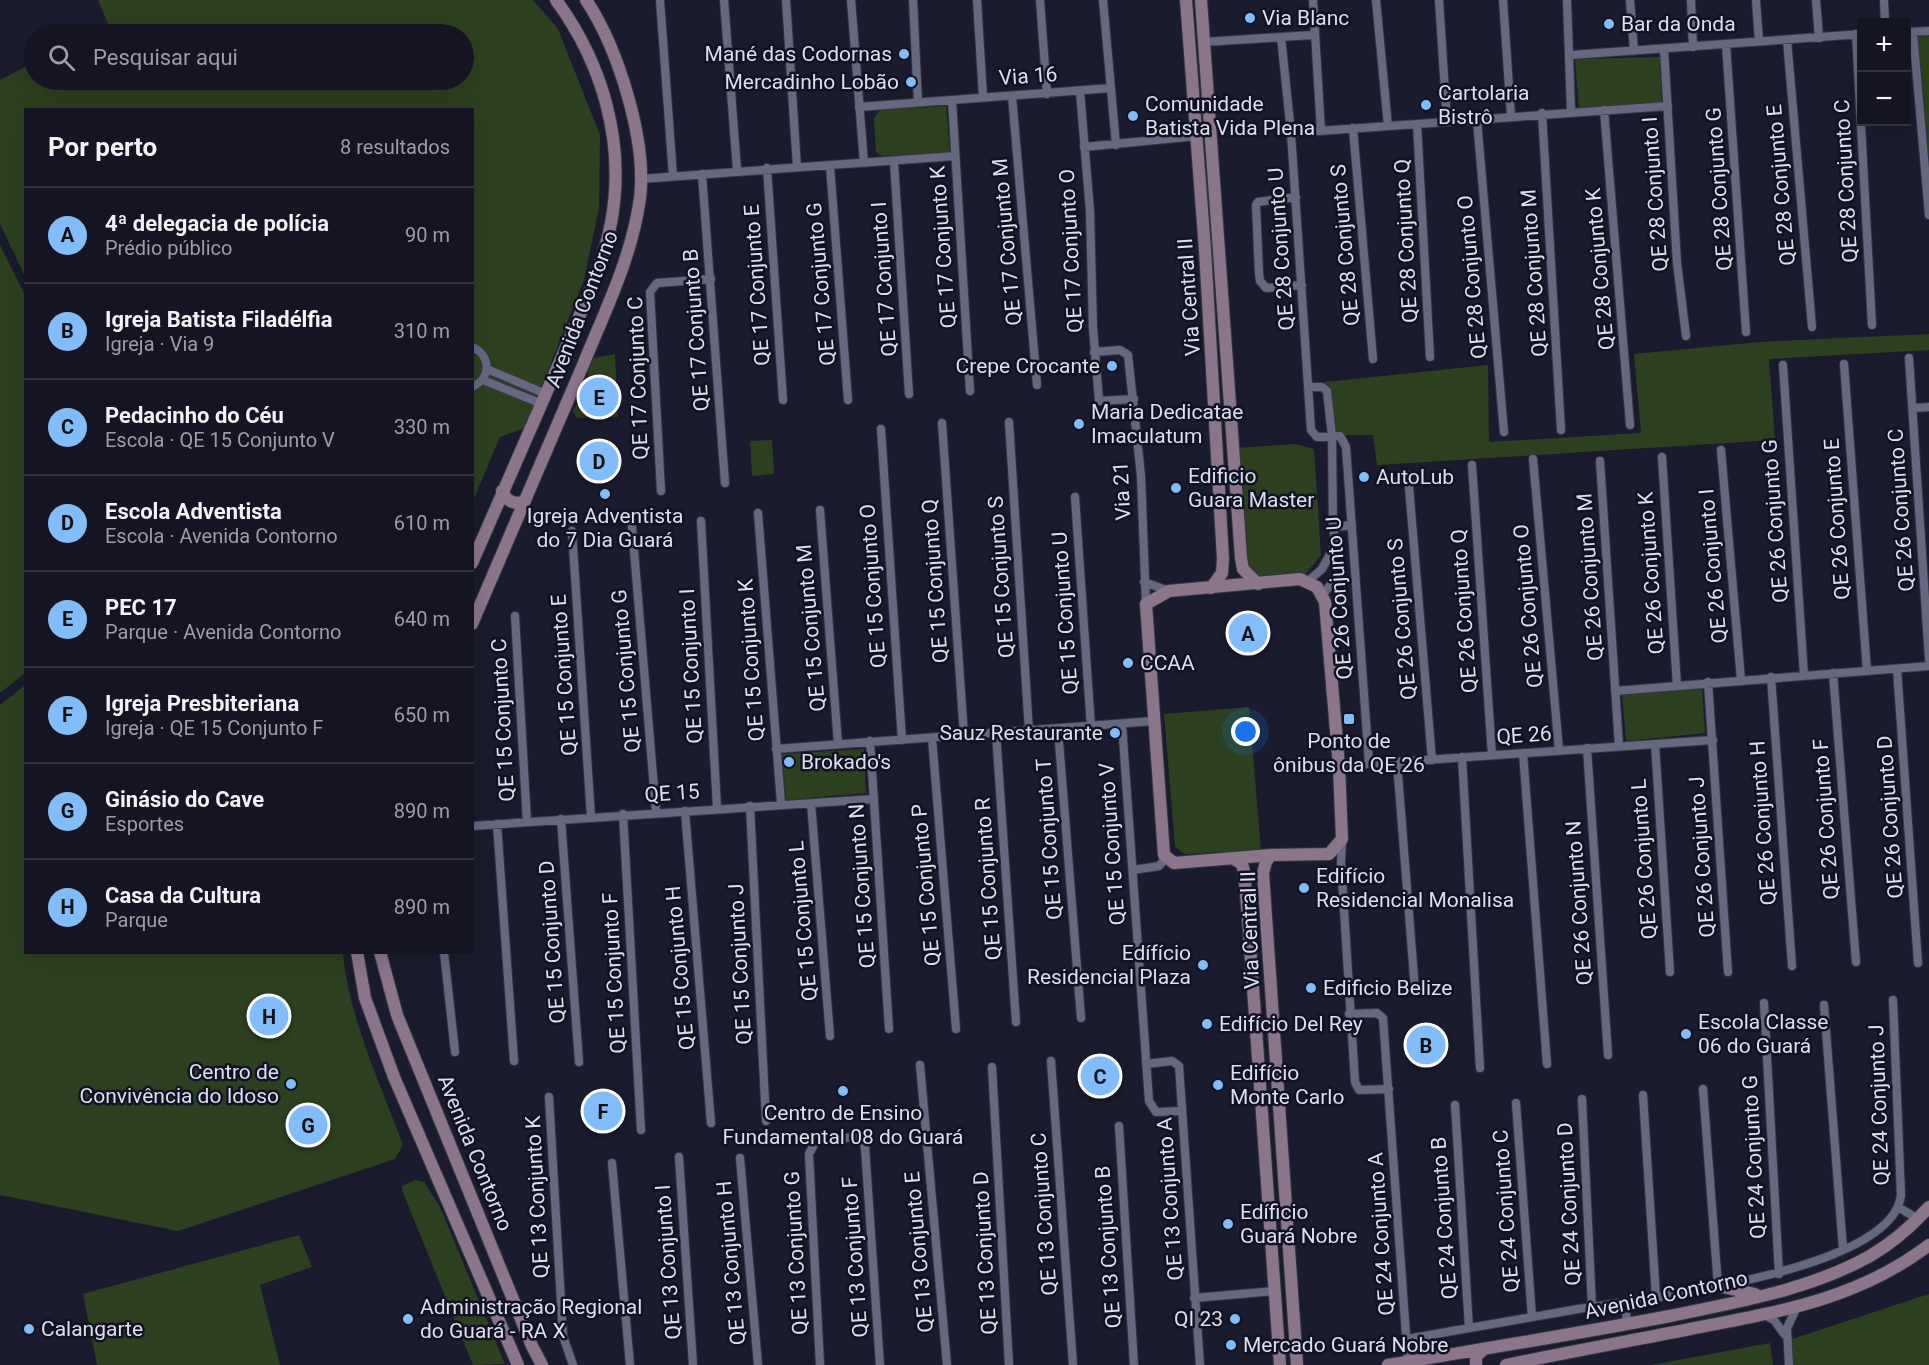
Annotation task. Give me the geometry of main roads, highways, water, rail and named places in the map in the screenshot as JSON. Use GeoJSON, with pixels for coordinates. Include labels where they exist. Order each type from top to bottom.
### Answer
{"type":"FeatureCollection","features":[{"type":"Feature","properties":{"kind":"main road","name":"Avenida Contorno"},"geometry":{"type":"LineString","coordinates":[[474,558],[593,282],[611,224],[615,184],[613,138],[605,94],[583,42],[556,0]]}},
{"type":"Feature","properties":{"kind":"main road","name":"Avenida Contorno"},"geometry":{"type":"LineString","coordinates":[[474,619],[617,285],[640,197],[632,111],[616,62],[586,0]]}},
{"type":"Feature","properties":{"kind":"main road","name":"Via Central II"},"geometry":{"type":"LineString","coordinates":[[1186,0],[1203,214],[1224,566],[1222,573],[1211,588],[1169,591],[1146,604],[1162,849],[1166,858],[1174,863],[1271,855],[1329,854],[1342,839],[1339,766],[1323,595],[1308,581],[1289,579],[1258,584],[1243,569],[1241,558],[1201,0]]}},
{"type":"Feature","properties":{"kind":"main road"},"geometry":{"type":"LineString","coordinates":[[613,138],[623,130],[629,131],[636,137]]}},
{"type":"Feature","properties":{"kind":"main road"},"geometry":{"type":"LineString","coordinates":[[1203,214],[1216,214]]}},
{"type":"Feature","properties":{"kind":"main road"},"geometry":{"type":"LineString","coordinates":[[611,224],[625,231],[634,226]]}},
{"type":"Feature","properties":{"kind":"main road"},"geometry":{"type":"LineString","coordinates":[[564,350],[576,348],[583,352],[584,361]]}},
{"type":"Feature","properties":{"kind":"main road"},"geometry":{"type":"LineString","coordinates":[[502,491],[514,503],[525,501]]}},
{"type":"Feature","properties":{"kind":"main road"},"geometry":{"type":"LineString","coordinates":[[1211,588],[1258,584]]}},
{"type":"Feature","properties":{"kind":"main road","name":"Via Central II"},"geometry":{"type":"LineString","coordinates":[[1271,855],[1263,873],[1297,1365]]}},
{"type":"Feature","properties":{"kind":"main road","name":"Via Central II"},"geometry":{"type":"LineString","coordinates":[[1234,859],[1242,864],[1244,871],[1280,1365]]}},
{"type":"Feature","properties":{"kind":"main road"},"geometry":{"type":"LineString","coordinates":[[1248,918],[1266,917]]}},
{"type":"Feature","properties":{"kind":"main road","name":"Avenida Contorno"},"geometry":{"type":"LineString","coordinates":[[357,957],[365,998],[394,1077],[518,1365]]}},
{"type":"Feature","properties":{"kind":"main road"},"geometry":{"type":"LineString","coordinates":[[357,957],[380,957]]}},
{"type":"Feature","properties":{"kind":"main road","name":"Avenida Contorno"},"geometry":{"type":"LineString","coordinates":[[380,957],[397,1015],[532,1346],[542,1365]]}},
{"type":"Feature","properties":{"kind":"main road","name":"Avenida Contorno"},"geometry":{"type":"LineString","coordinates":[[1388,1365],[1459,1360],[1483,1350],[1628,1324],[1799,1286],[1848,1267],[1885,1246],[1929,1207]]}},
{"type":"Feature","properties":{"kind":"main road"},"geometry":{"type":"LineString","coordinates":[[1269,1211],[1288,1209]]}},
{"type":"Feature","properties":{"kind":"main road","name":"Avenida Contorno"},"geometry":{"type":"LineString","coordinates":[[1506,1365],[1796,1308],[1859,1288],[1907,1262],[1929,1245]]}},
{"type":"Feature","properties":{"kind":"main road"},"geometry":{"type":"LineString","coordinates":[[1718,1286],[1731,1291],[1762,1295]]}},
{"type":"Feature","properties":{"kind":"main road"},"geometry":{"type":"LineString","coordinates":[[1276,1315],[1294,1314]]}},
{"type":"Feature","properties":{"kind":"main road"},"geometry":{"type":"LineString","coordinates":[[1558,1337],[1555,1347],[1563,1353]]}},
{"type":"Feature","properties":{"kind":"main road"},"geometry":{"type":"LineString","coordinates":[[512,1351],[524,1355],[532,1346]]}},
{"type":"Feature","properties":{"kind":"main road"},"geometry":{"type":"LineString","coordinates":[[1476,1365],[1476,1356],[1483,1350]]}},
{"type":"Feature","properties":{"kind":"place","name":"Via Blanc"},"geometry":{"type":"Point","coordinates":[1250,18]}},
{"type":"Feature","properties":{"kind":"place","name":"Bar da Onda"},"geometry":{"type":"Point","coordinates":[1609,24]}},
{"type":"Feature","properties":{"kind":"place","name":"Mané das Codornas"},"geometry":{"type":"Point","coordinates":[904,54]}},
{"type":"Feature","properties":{"kind":"place","name":"Mercadinho Lobão"},"geometry":{"type":"Point","coordinates":[911,82]}},
{"type":"Feature","properties":{"kind":"place","name":"Cartolaria Bistrô"},"geometry":{"type":"Point","coordinates":[1426,105]}},
{"type":"Feature","properties":{"kind":"place","name":"Comunidade Batista Vida Plena"},"geometry":{"type":"Point","coordinates":[1133,116]}},
{"type":"Feature","properties":{"kind":"place","name":"Crepe Crocante"},"geometry":{"type":"Point","coordinates":[1112,366]}},
{"type":"Feature","properties":{"kind":"place","name":"PEC 17"},"geometry":{"type":"Point","coordinates":[599,397]}},
{"type":"Feature","properties":{"kind":"place","name":"Maria Dedicatae Imaculatum"},"geometry":{"type":"Point","coordinates":[1079,424]}},
{"type":"Feature","properties":{"kind":"place","name":"Escola Adventista"},"geometry":{"type":"Point","coordinates":[599,461]}},
{"type":"Feature","properties":{"kind":"place","name":"AutoLub"},"geometry":{"type":"Point","coordinates":[1364,477]}},
{"type":"Feature","properties":{"kind":"place","name":"Edificio Guara Master"},"geometry":{"type":"Point","coordinates":[1176,488]}},
{"type":"Feature","properties":{"kind":"place","name":"Igreja Adventista do 7 Dia Guará"},"geometry":{"type":"Point","coordinates":[605,494]}},
{"type":"Feature","properties":{"kind":"place","name":"4ª delegacia de polícia"},"geometry":{"type":"Point","coordinates":[1248,633]}},
{"type":"Feature","properties":{"kind":"place","name":"CCAA"},"geometry":{"type":"Point","coordinates":[1128,663]}},
{"type":"Feature","properties":{"kind":"place","name":"Ponto de ônibus da QE 26"},"geometry":{"type":"Point","coordinates":[1349,719]}},
{"type":"Feature","properties":{"kind":"place","name":"Sauz Restaurante"},"geometry":{"type":"Point","coordinates":[1115,733]}},
{"type":"Feature","properties":{"kind":"place","name":"Brokado's"},"geometry":{"type":"Point","coordinates":[789,762]}},
{"type":"Feature","properties":{"kind":"place","name":"Edifício Residencial Monalisa"},"geometry":{"type":"Point","coordinates":[1304,888]}},
{"type":"Feature","properties":{"kind":"place","name":"Edífício Residencial Plaza"},"geometry":{"type":"Point","coordinates":[1203,965]}},
{"type":"Feature","properties":{"kind":"place","name":"Edificio Belize"},"geometry":{"type":"Point","coordinates":[1311,988]}},
{"type":"Feature","properties":{"kind":"place","name":"Casa da Cultura"},"geometry":{"type":"Point","coordinates":[269,1016]}},
{"type":"Feature","properties":{"kind":"place","name":"Edifício Del Rey"},"geometry":{"type":"Point","coordinates":[1207,1024]}},
{"type":"Feature","properties":{"kind":"place","name":"Escola Classe 06 do Guará"},"geometry":{"type":"Point","coordinates":[1686,1034]}},
{"type":"Feature","properties":{"kind":"place","name":"Igreja Batista Filadélfia"},"geometry":{"type":"Point","coordinates":[1426,1045]}},
{"type":"Feature","properties":{"kind":"place","name":"Pedacinho do Céu"},"geometry":{"type":"Point","coordinates":[1100,1076]}},
{"type":"Feature","properties":{"kind":"place","name":"Centro de Convivência do Idoso"},"geometry":{"type":"Point","coordinates":[291,1084]}},
{"type":"Feature","properties":{"kind":"place","name":"Edifício Monte Carlo"},"geometry":{"type":"Point","coordinates":[1218,1085]}},
{"type":"Feature","properties":{"kind":"place","name":"Centro de Ensino Fundamental 08 do Guará"},"geometry":{"type":"Point","coordinates":[843,1091]}},
{"type":"Feature","properties":{"kind":"place","name":"Igreja Presbiteriana"},"geometry":{"type":"Point","coordinates":[603,1111]}},
{"type":"Feature","properties":{"kind":"place","name":"Ginásio do Cave"},"geometry":{"type":"Point","coordinates":[308,1125]}},
{"type":"Feature","properties":{"kind":"place","name":"Edíficio Guará Nobre"},"geometry":{"type":"Point","coordinates":[1228,1224]}},
{"type":"Feature","properties":{"kind":"place","name":"Administração Regional do Guará - RA X"},"geometry":{"type":"Point","coordinates":[408,1319]}},
{"type":"Feature","properties":{"kind":"place","name":"QI 23"},"geometry":{"type":"Point","coordinates":[1235,1319]}},
{"type":"Feature","properties":{"kind":"place","name":"Calangarte"},"geometry":{"type":"Point","coordinates":[29,1329]}},
{"type":"Feature","properties":{"kind":"place","name":"Mercado Guará Nobre"},"geometry":{"type":"Point","coordinates":[1231,1345]}}]}
